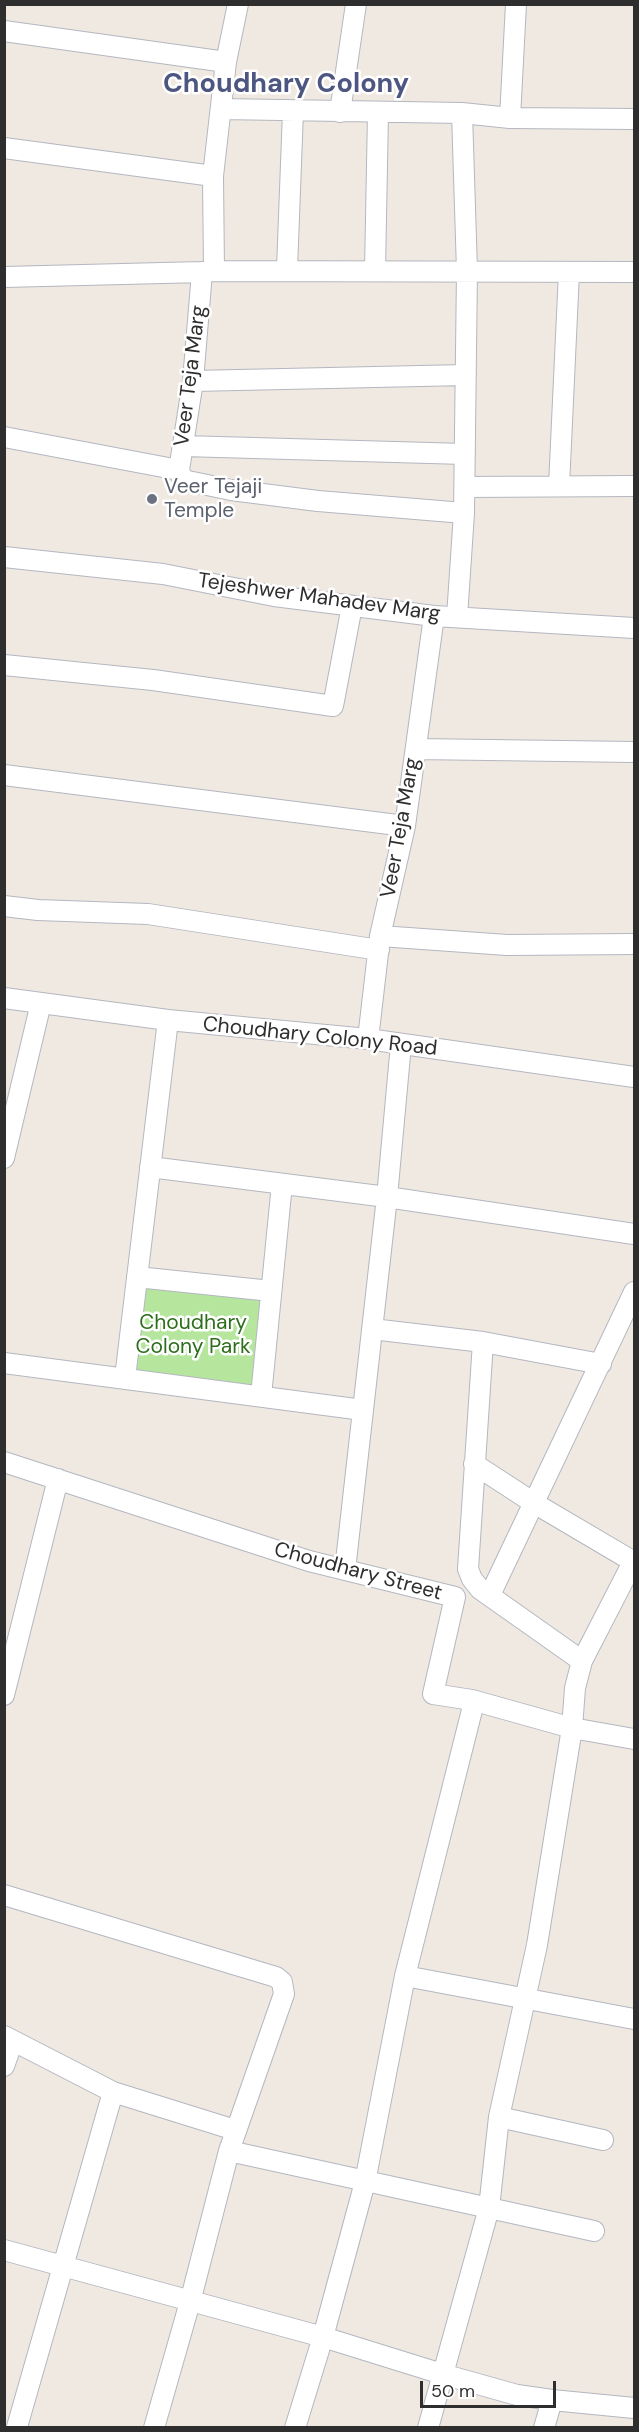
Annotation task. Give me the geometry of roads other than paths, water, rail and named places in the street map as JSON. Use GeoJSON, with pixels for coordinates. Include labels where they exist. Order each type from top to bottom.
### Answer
{"type":"FeatureCollection","features":[{"type":"Feature","properties":{"kind":"street","name":"Veer Teja Marg"},"geometry":{"type":"LineString","coordinates":[[238,4],[226,62],[213,176],[208,271],[179,470],[183,480],[231,490],[318,501],[464,513]]}},
{"type":"Feature","properties":{"kind":"street"},"geometry":{"type":"LineString","coordinates":[[340,112],[356,4]]}},
{"type":"Feature","properties":{"kind":"street"},"geometry":{"type":"LineString","coordinates":[[510,118],[516,4]]}},
{"type":"Feature","properties":{"kind":"street"},"geometry":{"type":"LineString","coordinates":[[4,31],[226,62]]}},
{"type":"Feature","properties":{"kind":"street"},"geometry":{"type":"LineString","coordinates":[[221,109],[462,113],[510,118],[634,119]]}},
{"type":"Feature","properties":{"kind":"street"},"geometry":{"type":"LineString","coordinates":[[287,269],[293,111]]}},
{"type":"Feature","properties":{"kind":"street"},"geometry":{"type":"LineString","coordinates":[[375,270],[378,113]]}},
{"type":"Feature","properties":{"kind":"street"},"geometry":{"type":"LineString","coordinates":[[457,617],[465,487],[467,271],[462,113]]}},
{"type":"Feature","properties":{"kind":"street"},"geometry":{"type":"LineString","coordinates":[[4,148],[213,176]]}},
{"type":"Feature","properties":{"kind":"street"},"geometry":{"type":"LineString","coordinates":[[4,277],[287,269],[634,272]]}},
{"type":"Feature","properties":{"kind":"street"},"geometry":{"type":"LineString","coordinates":[[559,486],[569,272]]}},
{"type":"Feature","properties":{"kind":"street"},"geometry":{"type":"LineString","coordinates":[[193,381],[466,375]]}},
{"type":"Feature","properties":{"kind":"street"},"geometry":{"type":"LineString","coordinates":[[4,437],[179,470]]}},
{"type":"Feature","properties":{"kind":"street"},"geometry":{"type":"LineString","coordinates":[[183,446],[465,454]]}},
{"type":"Feature","properties":{"kind":"street"},"geometry":{"type":"LineString","coordinates":[[465,487],[634,486]]}},
{"type":"Feature","properties":{"kind":"street","name":"Tejeshwer Mahadev Marg"},"geometry":{"type":"LineString","coordinates":[[4,558],[163,574],[274,596],[434,616],[634,628]]}},
{"type":"Feature","properties":{"kind":"street"},"geometry":{"type":"LineString","coordinates":[[4,665],[153,681],[333,706],[352,606]]}},
{"type":"Feature","properties":{"kind":"street","name":"Veer Teja Marg"},"geometry":{"type":"LineString","coordinates":[[368,1040],[379,943],[405,826],[434,616]]}},
{"type":"Feature","properties":{"kind":"street"},"geometry":{"type":"LineString","coordinates":[[416,749],[634,752]]}},
{"type":"Feature","properties":{"kind":"street"},"geometry":{"type":"LineString","coordinates":[[4,775],[405,826]]}},
{"type":"Feature","properties":{"kind":"street"},"geometry":{"type":"LineString","coordinates":[[4,906],[38,910],[148,914],[379,943],[634,944]]}},
{"type":"Feature","properties":{"kind":"street","name":"Choudhary Colony Road"},"geometry":{"type":"LineString","coordinates":[[4,998],[168,1020],[401,1044],[634,1077]]}},
{"type":"Feature","properties":{"kind":"street"},"geometry":{"type":"LineString","coordinates":[[4,1158],[41,1003]]}},
{"type":"Feature","properties":{"kind":"street"},"geometry":{"type":"LineString","coordinates":[[125,1378],[168,1020]]}},
{"type":"Feature","properties":{"kind":"street"},"geometry":{"type":"LineString","coordinates":[[345,1570],[387,1197],[401,1044]]}},
{"type":"Feature","properties":{"kind":"street"},"geometry":{"type":"LineString","coordinates":[[150,1167],[387,1197],[634,1234]]}},
{"type":"Feature","properties":{"kind":"street"},"geometry":{"type":"LineString","coordinates":[[261,1396],[282,1184]]}},
{"type":"Feature","properties":{"kind":"street"},"geometry":{"type":"LineString","coordinates":[[137,1277],[271,1292]]}},
{"type":"Feature","properties":{"kind":"street"},"geometry":{"type":"LineString","coordinates":[[490,1595],[634,1292]]}},
{"type":"Feature","properties":{"kind":"street"},"geometry":{"type":"LineString","coordinates":[[372,1329],[483,1342],[600,1364]]}},
{"type":"Feature","properties":{"kind":"street"},"geometry":{"type":"LineString","coordinates":[[483,1342],[468,1569],[472,1579],[490,1595],[582,1661]]}},
{"type":"Feature","properties":{"kind":"street"},"geometry":{"type":"LineString","coordinates":[[4,1363],[363,1410]]}},
{"type":"Feature","properties":{"kind":"street","name":"Choudhary Street"},"geometry":{"type":"LineString","coordinates":[[4,1462],[309,1561],[455,1597],[433,1694],[472,1700],[572,1728],[634,1739]]}},
{"type":"Feature","properties":{"kind":"street"},"geometry":{"type":"LineString","coordinates":[[428,2427],[489,2208],[499,2116],[537,1945],[572,1728],[575,1688],[582,1661],[634,1561],[534,1503],[474,1464]]}},
{"type":"Feature","properties":{"kind":"street"},"geometry":{"type":"LineString","coordinates":[[4,1695],[58,1479]]}},
{"type":"Feature","properties":{"kind":"street"},"geometry":{"type":"LineString","coordinates":[[295,2427],[323,2337],[365,2182],[405,1976],[472,1710],[472,1700]]}},
{"type":"Feature","properties":{"kind":"street"},"geometry":{"type":"LineString","coordinates":[[4,1895],[276,1977],[282,1982],[284,1994],[235,2130],[190,2302],[153,2427]]}},
{"type":"Feature","properties":{"kind":"street"},"geometry":{"type":"LineString","coordinates":[[405,1976],[634,2019]]}},
{"type":"Feature","properties":{"kind":"street"},"geometry":{"type":"LineString","coordinates":[[4,2066],[9,2038],[112,2092],[235,2130]]}},
{"type":"Feature","properties":{"kind":"street"},"geometry":{"type":"LineString","coordinates":[[16,2427],[112,2092]]}},
{"type":"Feature","properties":{"kind":"street"},"geometry":{"type":"LineString","coordinates":[[499,2116],[603,2140]]}},
{"type":"Feature","properties":{"kind":"street"},"geometry":{"type":"LineString","coordinates":[[229,2151],[594,2231]]}},
{"type":"Feature","properties":{"kind":"street"},"geometry":{"type":"LineString","coordinates":[[5,2251],[323,2337],[517,2395],[634,2408]]}},
{"type":"Feature","properties":{"kind":"street"},"geometry":{"type":"LineString","coordinates":[[544,2427],[552,2400]]}},
{"type":"Feature","properties":{"kind":"place","name":"Veer Tejaji Temple"},"geometry":{"type":"Point","coordinates":[152,499]}},
{"type":"Feature","properties":{"kind":"district","name":"Choudhary Colony"},"geometry":{"type":"Point","coordinates":[286,85]}},
{"type":"Feature","properties":{"kind":"park label","name":"Choudhary Colony Park"},"geometry":{"type":"Point","coordinates":[193,1335]}}]}
